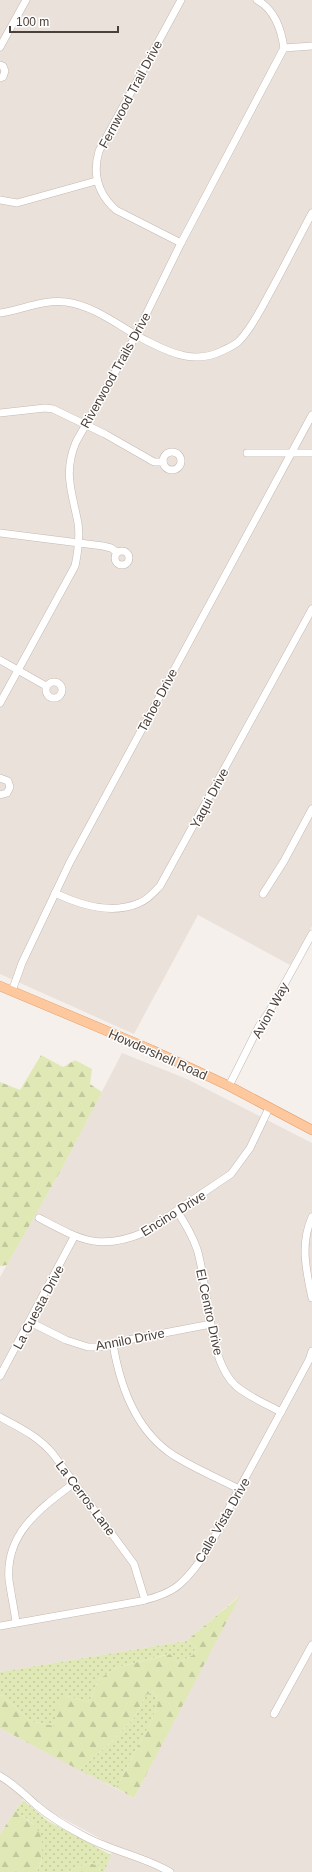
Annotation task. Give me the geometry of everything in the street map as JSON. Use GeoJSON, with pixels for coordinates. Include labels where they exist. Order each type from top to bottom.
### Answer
{"type":"FeatureCollection","features":[{"type":"Feature","properties":{"kind":"main road","name":"Howdershell Road"},"geometry":{"type":"LineString","coordinates":[[0,986],[152,1050],[229,1086],[312,1130]]}},
{"type":"Feature","properties":{"kind":"street"},"geometry":{"type":"LineString","coordinates":[[0,47],[26,0]]}},
{"type":"Feature","properties":{"kind":"street","name":"Fernwood Trail Drive"},"geometry":{"type":"LineString","coordinates":[[96,181],[96,162],[99,152],[181,0]]}},
{"type":"Feature","properties":{"kind":"street"},"geometry":{"type":"LineString","coordinates":[[257,0],[272,13],[277,22],[284,48],[312,46]]}},
{"type":"Feature","properties":{"kind":"street","name":"Riverwood Trails Drive"},"geometry":{"type":"LineString","coordinates":[[0,703],[75,566],[78,543],[78,524],[69,480],[71,455],[85,425],[136,335],[181,243],[284,48]]}},
{"type":"Feature","properties":{"kind":"street"},"geometry":{"type":"LineString","coordinates":[[0,64],[3,66],[5,71],[3,77],[0,78]]}},
{"type":"Feature","properties":{"kind":"street"},"geometry":{"type":"LineString","coordinates":[[0,200],[17,203],[96,181],[110,204],[116,210],[181,243]]}},
{"type":"Feature","properties":{"kind":"street"},"geometry":{"type":"LineString","coordinates":[[0,313],[41,304],[64,302],[92,309],[136,335],[173,354],[197,358],[218,353],[239,341],[262,307],[312,213]]}},
{"type":"Feature","properties":{"kind":"street"},"geometry":{"type":"LineString","coordinates":[[0,413],[45,408],[53,409],[154,462],[163,462]]}},
{"type":"Feature","properties":{"kind":"street","name":"Tahoe Drive"},"geometry":{"type":"LineString","coordinates":[[12,991],[22,963],[70,862],[312,415]]}},
{"type":"Feature","properties":{"kind":"street"},"geometry":{"type":"LineString","coordinates":[[247,453],[312,453]]}},
{"type":"Feature","properties":{"kind":"street"},"geometry":{"type":"LineString","coordinates":[[0,532],[107,547],[117,552]]}},
{"type":"Feature","properties":{"kind":"street","name":"Yaqui Drive"},"geometry":{"type":"LineString","coordinates":[[55,893],[85,905],[123,908],[139,904],[156,891],[168,874],[312,609]]}},
{"type":"Feature","properties":{"kind":"street"},"geometry":{"type":"LineString","coordinates":[[0,660],[46,686]]}},
{"type":"Feature","properties":{"kind":"street"},"geometry":{"type":"LineString","coordinates":[[0,778],[8,781],[10,787],[7,793],[0,795]]}},
{"type":"Feature","properties":{"kind":"street"},"geometry":{"type":"LineString","coordinates":[[263,894],[284,861],[312,809]]}},
{"type":"Feature","properties":{"kind":"street","name":"Avion Way"},"geometry":{"type":"LineString","coordinates":[[229,1086],[259,1026],[269,1012],[312,934]]}},
{"type":"Feature","properties":{"kind":"street","name":"Encino Drive"},"geometry":{"type":"LineString","coordinates":[[39,1218],[74,1237],[95,1242],[130,1239],[145,1232],[231,1174],[250,1148],[269,1108]]}},
{"type":"Feature","properties":{"kind":"street","name":"El Centro Drive"},"geometry":{"type":"LineString","coordinates":[[177,1211],[187,1227],[197,1250],[216,1348],[224,1368],[236,1386],[281,1412]]}},
{"type":"Feature","properties":{"kind":"street"},"geometry":{"type":"LineString","coordinates":[[312,1217],[304,1244],[306,1275],[312,1298]]}},
{"type":"Feature","properties":{"kind":"street","name":"La Cuesta Drive"},"geometry":{"type":"LineString","coordinates":[[0,1376],[74,1237]]}},
{"type":"Feature","properties":{"kind":"street","name":"Annilo Drive"},"geometry":{"type":"LineString","coordinates":[[30,1322],[77,1345],[100,1347],[211,1324]]}},
{"type":"Feature","properties":{"kind":"street"},"geometry":{"type":"LineString","coordinates":[[113,1344],[117,1364],[127,1397],[142,1423],[151,1435],[172,1454],[239,1489]]}},
{"type":"Feature","properties":{"kind":"street","name":"Calle Vista Drive"},"geometry":{"type":"LineString","coordinates":[[0,1626],[145,1600],[161,1594],[179,1584],[198,1564],[221,1525],[309,1360],[312,1351]]}},
{"type":"Feature","properties":{"kind":"street","name":"La Cerros Lane"},"geometry":{"type":"LineString","coordinates":[[0,1417],[34,1435],[44,1443],[134,1564],[145,1600]]}},
{"type":"Feature","properties":{"kind":"street"},"geometry":{"type":"LineString","coordinates":[[16,1622],[9,1578],[11,1554],[22,1530],[29,1520],[74,1483]]}},
{"type":"Feature","properties":{"kind":"street"},"geometry":{"type":"LineString","coordinates":[[274,1714],[312,1646]]}},
{"type":"Feature","properties":{"kind":"street"},"geometry":{"type":"LineString","coordinates":[[0,1776],[15,1785],[37,1806],[84,1836],[116,1851],[147,1860],[170,1872]]}},
{"type":"Feature","properties":{"kind":"shaded area"},"geometry":{"type":"Polygon","coordinates":[[[0,0],[312,0],[312,926],[290,965],[198,915],[134,1034],[0,974],[0,0]]]}},
{"type":"Feature","properties":{"kind":"shaded area"},"geometry":{"type":"Polygon","coordinates":[[[122,1053],[187,1079],[312,1143],[312,1872],[104,1872],[114,1846],[51,1812],[27,1793],[0,1834],[0,1728],[134,1798],[238,1597],[186,1641],[0,1672],[0,1277],[61,1170],[122,1053]]]}},
{"type":"Feature","properties":{"kind":"green space"},"geometry":{"type":"Polygon","coordinates":[[[41,1055],[63,1067],[75,1060],[92,1069],[90,1084],[102,1092],[61,1170],[7,1265],[0,1266],[0,1082],[20,1090],[41,1055]]]}},
{"type":"Feature","properties":{"kind":"green space"},"geometry":{"type":"Polygon","coordinates":[[[240,1596],[134,1798],[116,1788],[152,1720],[158,1702],[154,1692],[146,1695],[134,1718],[109,1744],[79,1770],[0,1728],[0,1695],[3,1696],[30,1721],[54,1726],[58,1701],[67,1696],[89,1702],[99,1679],[118,1667],[170,1654],[178,1663],[193,1655],[196,1646],[186,1641],[240,1596]]]}},
{"type":"Feature","properties":{"kind":"green space"},"geometry":{"type":"Polygon","coordinates":[[[186,1641],[196,1646],[193,1655],[178,1663],[169,1654],[118,1667],[99,1679],[89,1702],[67,1696],[54,1726],[30,1721],[3,1696],[0,1695],[0,1672],[186,1641]]]}},
{"type":"Feature","properties":{"kind":"green space"},"geometry":{"type":"Polygon","coordinates":[[[154,1692],[158,1702],[152,1720],[116,1788],[79,1770],[109,1744],[134,1718],[146,1695],[154,1692]]]}},
{"type":"Feature","properties":{"kind":"green space"},"geometry":{"type":"Polygon","coordinates":[[[23,1800],[48,1821],[111,1855],[104,1872],[100,1872],[99,1866],[89,1863],[67,1872],[36,1872],[41,1861],[42,1848],[33,1824],[15,1811],[23,1800]]]}},
{"type":"Feature","properties":{"kind":"green space"},"geometry":{"type":"Polygon","coordinates":[[[15,1811],[28,1820],[39,1833],[42,1854],[40,1866],[36,1872],[0,1872],[0,1834],[15,1811]]]}},
{"type":"Feature","properties":{"kind":"green space"},"geometry":{"type":"Polygon","coordinates":[[[89,1863],[99,1866],[100,1872],[67,1872],[89,1863]]]}}]}
